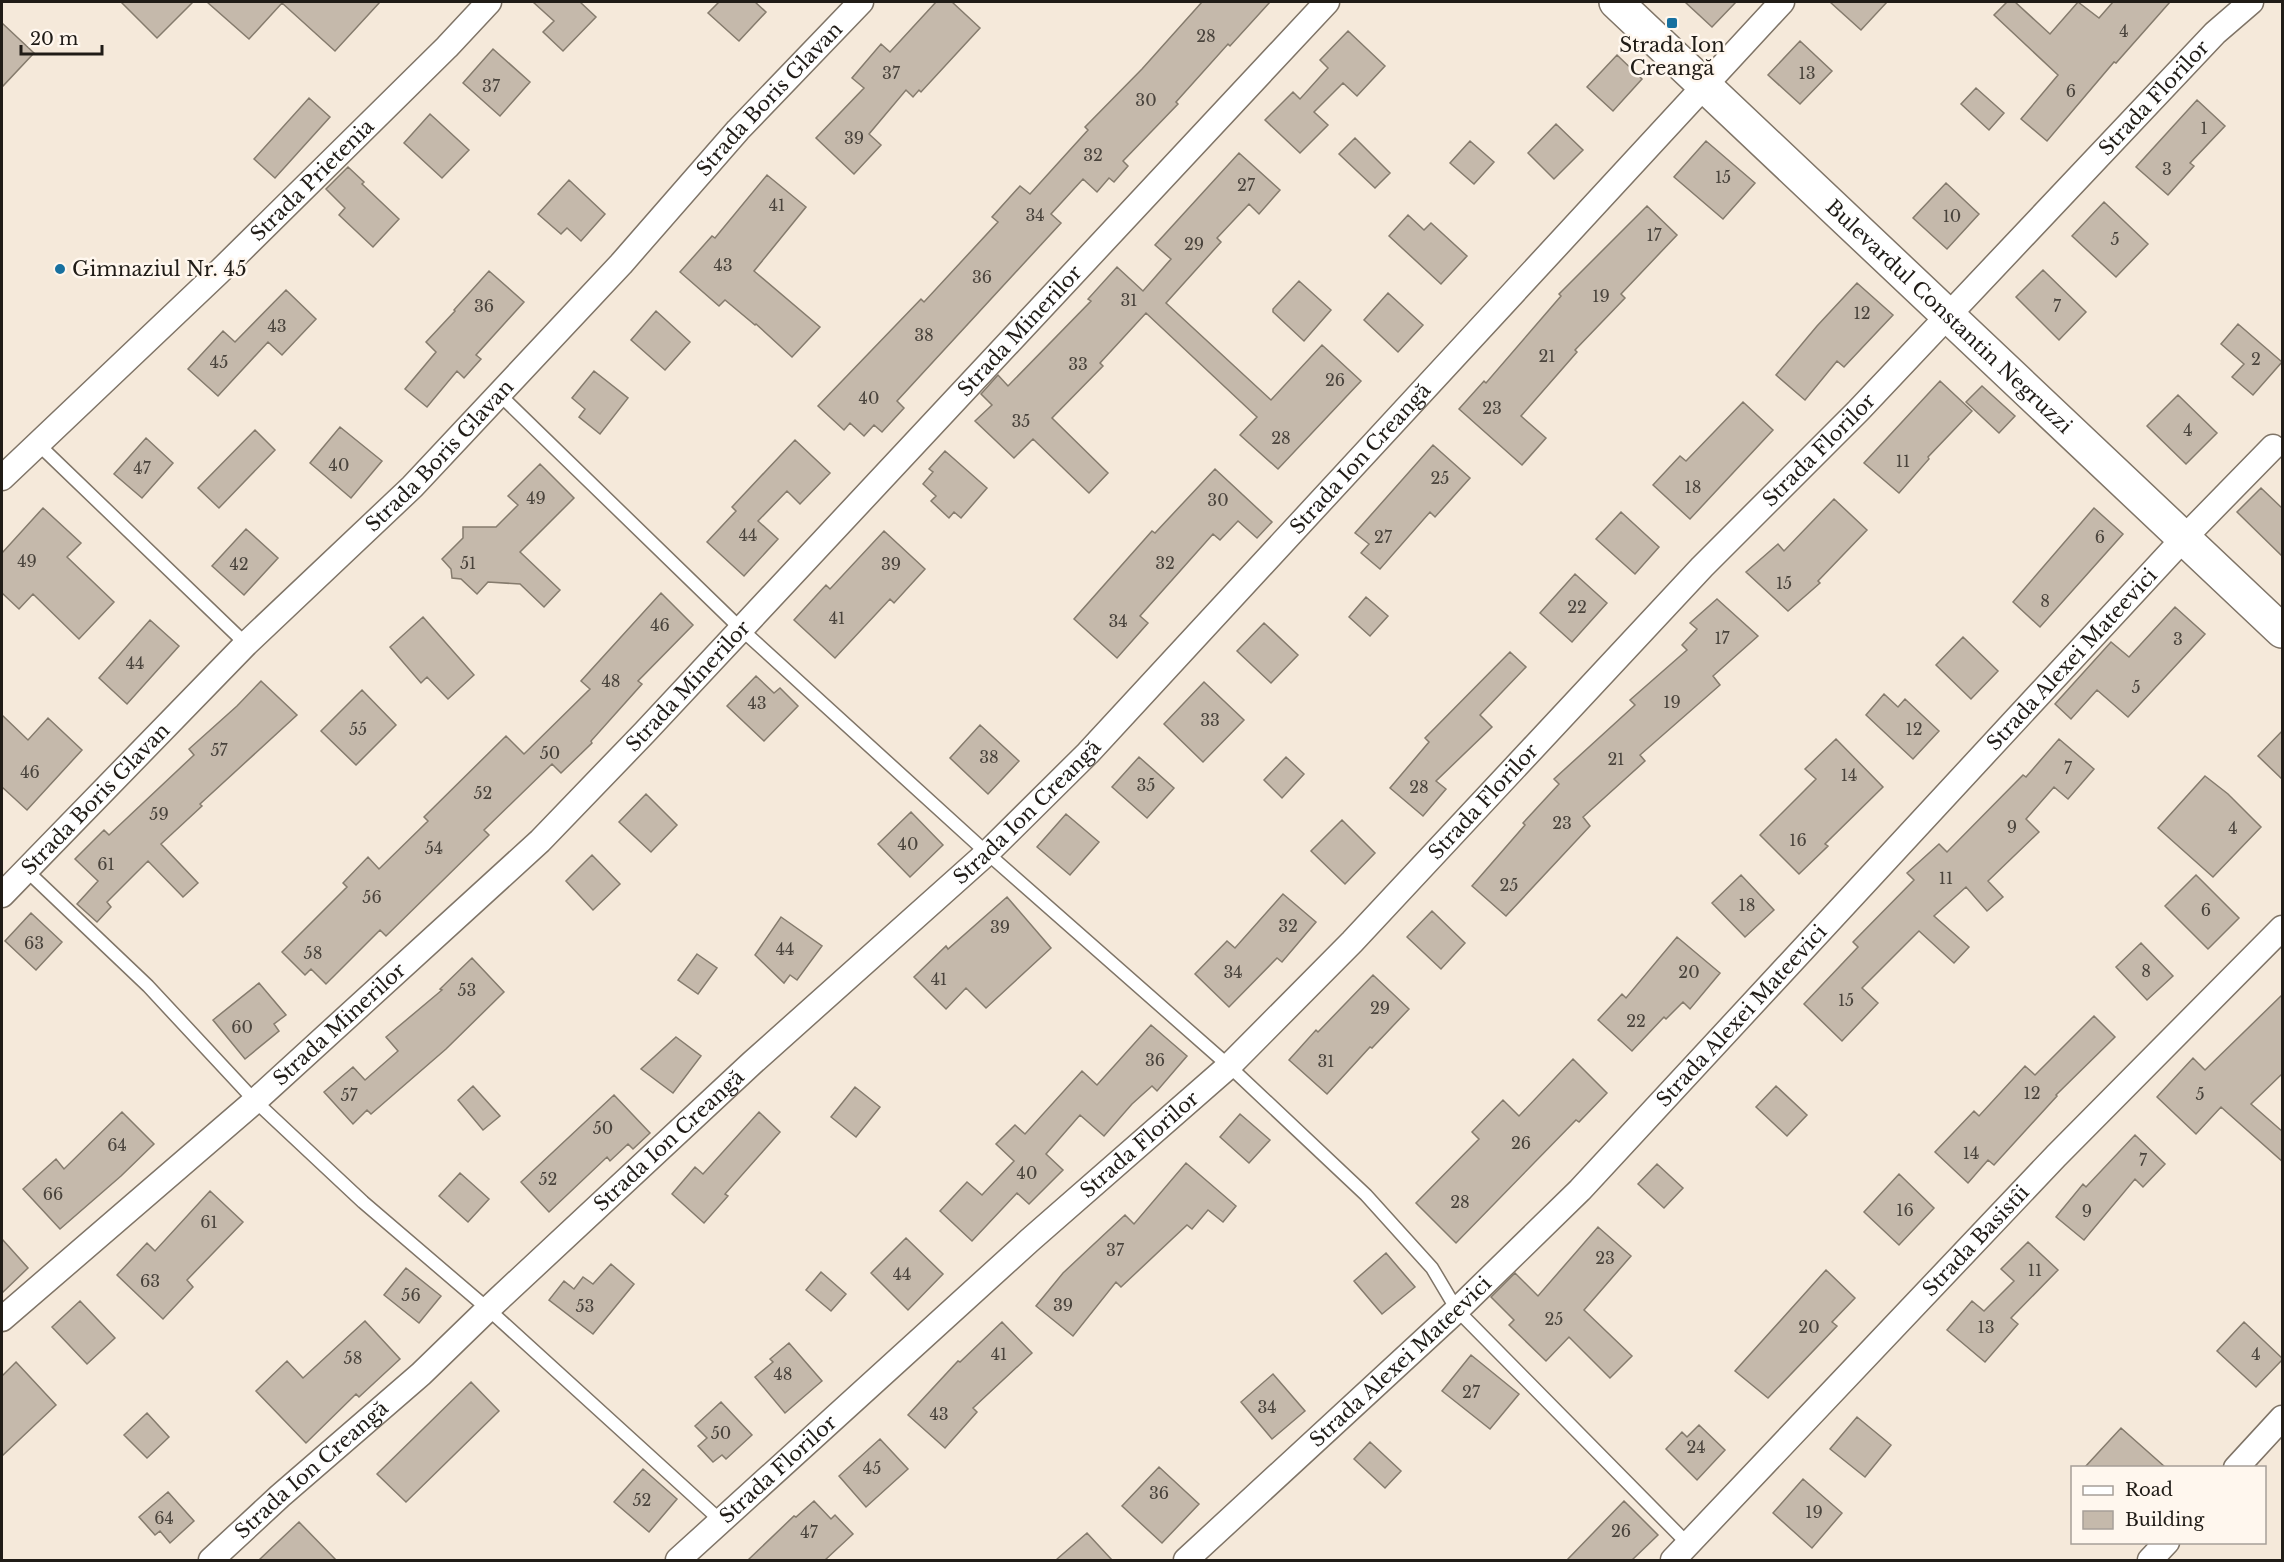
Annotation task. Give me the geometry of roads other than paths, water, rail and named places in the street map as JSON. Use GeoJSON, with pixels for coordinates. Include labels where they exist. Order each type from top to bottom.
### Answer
{"type":"FeatureCollection","features":[{"type":"Feature","properties":{"kind":"street","name":"Strada Prietenia"},"geometry":{"type":"LineString","coordinates":[[2,478],[218,273],[447,47],[489,2]]}},
{"type":"Feature","properties":{"kind":"street","name":"Strada Boris Glavan"},"geometry":{"type":"LineString","coordinates":[[2,896],[246,644],[412,487],[621,264],[738,130],[861,2]]}},
{"type":"Feature","properties":{"kind":"street","name":"Strada Minerilor"},"geometry":{"type":"LineString","coordinates":[[2,1319],[255,1101],[540,841],[1327,2]]}},
{"type":"Feature","properties":{"kind":"street","name":"Bulevardul Constantin Negruzzi"},"geometry":{"type":"LineString","coordinates":[[1617,2],[2283,631]]}},
{"type":"Feature","properties":{"kind":"street","name":"Strada Ion Creangă"},"geometry":{"type":"LineString","coordinates":[[211,1560],[280,1496],[421,1374],[752,1063],[987,853],[1088,753],[1782,2]]}},
{"type":"Feature","properties":{"kind":"street","name":"Strada Florilor"},"geometry":{"type":"LineString","coordinates":[[678,1560],[1030,1240],[1229,1066],[1352,942],[1702,567],[1858,411],[2215,33],[2251,2]]}},
{"type":"Feature","properties":{"kind":"street","name":"Strada Alexei Mateevici"},"geometry":{"type":"LineString","coordinates":[[1186,1560],[1457,1310],[1580,1190],[2185,537],[2273,447]]}},
{"type":"Feature","properties":{"kind":"street","name":"Strada Basistîi"},"geometry":{"type":"LineString","coordinates":[[1681,1552],[2056,1156],[2283,928]]}},
{"type":"Feature","properties":{"kind":"street"},"geometry":{"type":"LineString","coordinates":[[2237,1466],[2283,1418]]}},
{"type":"Feature","properties":{"kind":"street"},"geometry":{"type":"LineString","coordinates":[[2150,1560],[2165,1544]]}},
{"type":"Feature","properties":{"kind":"lane"},"geometry":{"type":"LineString","coordinates":[[500,395],[741,629],[987,853],[1229,1066],[1366,1195],[1432,1268],[1457,1310],[1681,1552]]}},
{"type":"Feature","properties":{"kind":"lane"},"geometry":{"type":"LineString","coordinates":[[38,444],[246,644]]}},
{"type":"Feature","properties":{"kind":"lane"},"geometry":{"type":"LineString","coordinates":[[27,871],[147,987],[255,1101],[363,1202],[488,1309],[720,1520]]}},
{"type":"Feature","properties":{"kind":"place","name":"Strada Ion Creangă"},"geometry":{"type":"Point","coordinates":[1672,23]}},
{"type":"Feature","properties":{"kind":"place","name":"Gimnaziul Nr. 45"},"geometry":{"type":"Point","coordinates":[60,269]}}]}
